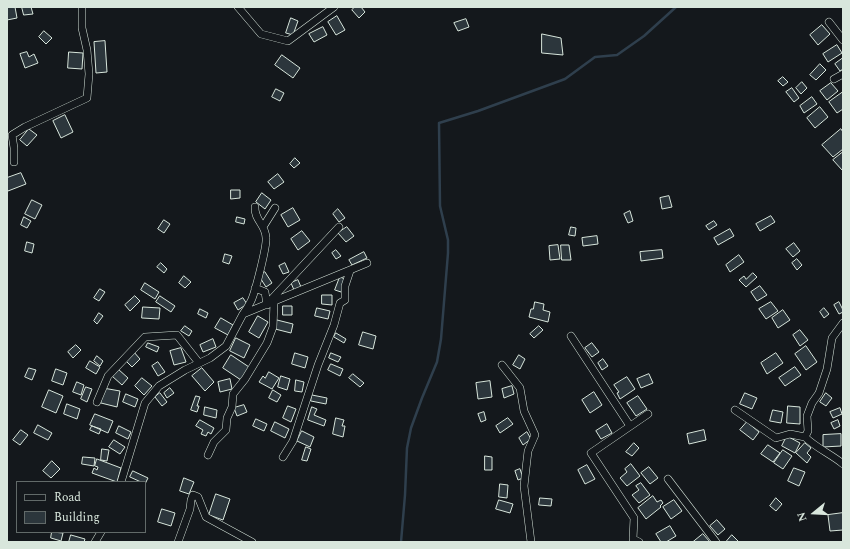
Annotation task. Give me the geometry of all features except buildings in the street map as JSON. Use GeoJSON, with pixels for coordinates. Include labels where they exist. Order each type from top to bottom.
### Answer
{"type":"FeatureCollection","features":[{"type":"Feature","properties":{"kind":"street"},"geometry":{"type":"LineString","coordinates":[[14,162],[12,134],[87,98],[89,74],[87,50],[82,28],[82,7]]}},
{"type":"Feature","properties":{"kind":"street"},"geometry":{"type":"LineString","coordinates":[[238,7],[261,34],[288,41],[334,7]]}},
{"type":"Feature","properties":{"kind":"street"},"geometry":{"type":"LineString","coordinates":[[828,22],[843,40]]}},
{"type":"Feature","properties":{"kind":"street"},"geometry":{"type":"LineString","coordinates":[[834,79],[843,74]]}},
{"type":"Feature","properties":{"kind":"street"},"geometry":{"type":"LineString","coordinates":[[121,481],[145,403],[159,386],[185,370],[210,358],[226,346],[251,300],[266,237],[263,227],[255,216],[255,207]]}},
{"type":"Feature","properties":{"kind":"street"},"geometry":{"type":"LineString","coordinates":[[263,227],[275,208]]}},
{"type":"Feature","properties":{"kind":"street"},"geometry":{"type":"LineString","coordinates":[[267,305],[339,227]]}},
{"type":"Feature","properties":{"kind":"street"},"geometry":{"type":"LineString","coordinates":[[243,314],[367,263]]}},
{"type":"Feature","properties":{"kind":"street"},"geometry":{"type":"LineString","coordinates":[[282,457],[293,441],[318,365],[334,325],[340,303],[345,300],[346,286],[350,271]]}},
{"type":"Feature","properties":{"kind":"street"},"geometry":{"type":"LineString","coordinates":[[254,288],[265,292],[267,305]]}},
{"type":"Feature","properties":{"kind":"street"},"geometry":{"type":"LineString","coordinates":[[208,455],[214,442],[226,430],[227,418],[232,407],[233,394],[246,379],[267,343],[273,327],[274,302]]}},
{"type":"Feature","properties":{"kind":"street"},"geometry":{"type":"LineString","coordinates":[[805,437],[808,431],[807,416],[812,403],[820,393],[827,369],[832,338],[843,323]]}},
{"type":"Feature","properties":{"kind":"street"},"geometry":{"type":"LineString","coordinates":[[97,402],[108,376],[145,337],[177,335],[199,363]]}},
{"type":"Feature","properties":{"kind":"street"},"geometry":{"type":"LineString","coordinates":[[571,336],[630,426]]}},
{"type":"Feature","properties":{"kind":"street"},"geometry":{"type":"LineString","coordinates":[[502,365],[520,388],[524,410],[535,435],[528,451],[524,486],[530,542]]}},
{"type":"Feature","properties":{"kind":"street"},"geometry":{"type":"LineString","coordinates":[[735,410],[776,438],[790,434],[805,437],[812,444],[835,457],[843,464]]}},
{"type":"Feature","properties":{"kind":"street"},"geometry":{"type":"LineString","coordinates":[[639,542],[632,539],[634,518],[591,453],[648,414]]}},
{"type":"Feature","properties":{"kind":"street"},"geometry":{"type":"LineString","coordinates":[[668,479],[716,542]]}},
{"type":"Feature","properties":{"kind":"street"},"geometry":{"type":"LineString","coordinates":[[178,542],[190,509],[190,500],[193,495],[198,497],[206,517],[252,542]]}},
{"type":"Feature","properties":{"kind":"street"},"geometry":{"type":"LineString","coordinates":[[95,542],[100,533]]}},
{"type":"Feature","properties":{"kind":"waterway"},"geometry":{"type":"LineString","coordinates":[[401,542],[407,448],[411,428],[437,362],[441,339],[448,240],[440,206],[439,123],[478,111],[565,79],[595,57],[617,55],[644,36],[676,7]]}}]}
